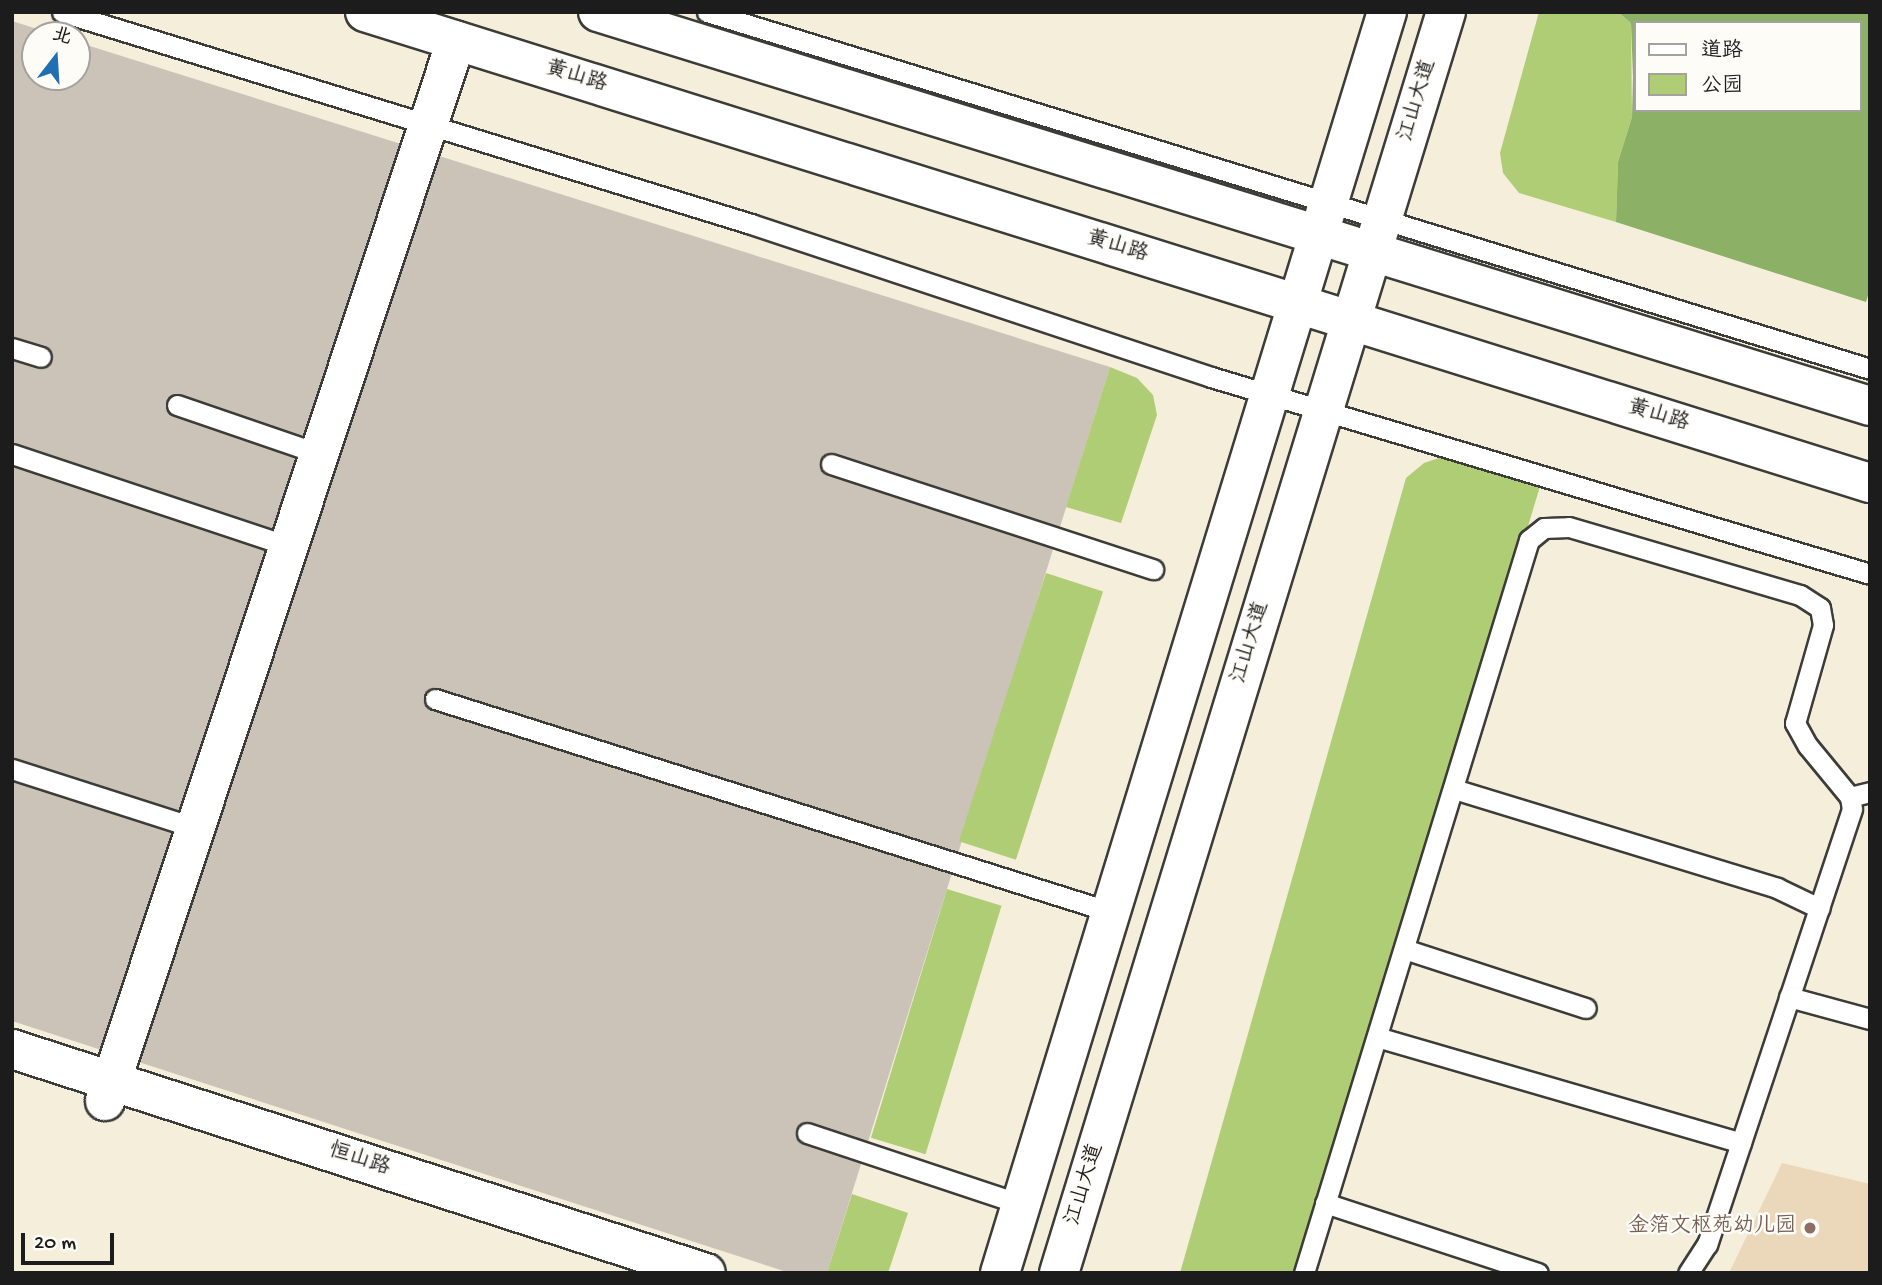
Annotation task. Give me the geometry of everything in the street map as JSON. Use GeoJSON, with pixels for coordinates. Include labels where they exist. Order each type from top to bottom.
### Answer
{"type":"FeatureCollection","features":[{"type":"Feature","properties":{"kind":"main road","name":"黄山路"},"geometry":{"type":"LineString","coordinates":[[365,12],[1870,482]]}},
{"type":"Feature","properties":{"kind":"main road"},"geometry":{"type":"LineString","coordinates":[[597,12],[1378,235],[1870,406]]}},
{"type":"Feature","properties":{"kind":"main road"},"geometry":{"type":"LineString","coordinates":[[1000,1273],[1387,12]]}},
{"type":"Feature","properties":{"kind":"main road","name":"江山大道"},"geometry":{"type":"LineString","coordinates":[[1059,1273],[1446,12]]}},
{"type":"Feature","properties":{"kind":"main road"},"geometry":{"type":"LineString","coordinates":[[109,1091],[456,41]]}},
{"type":"Feature","properties":{"kind":"main road","name":"恒山路"},"geometry":{"type":"LineString","coordinates":[[12,1049],[109,1091],[635,1273]]}},
{"type":"Feature","properties":{"kind":"main road","name":"恒山路"},"geometry":{"type":"LineString","coordinates":[[12,1071],[109,1091],[706,1273]]}},
{"type":"Feature","properties":{"kind":"lane"},"geometry":{"type":"LineString","coordinates":[[62,12],[751,224],[1323,411],[1870,575]]}},
{"type":"Feature","properties":{"kind":"lane"},"geometry":{"type":"LineString","coordinates":[[707,12],[1324,219]]}},
{"type":"Feature","properties":{"kind":"lane"},"geometry":{"type":"LineString","coordinates":[[1378,235],[1870,369]]}},
{"type":"Feature","properties":{"kind":"lane"},"geometry":{"type":"LineString","coordinates":[[12,348],[41,357]]}},
{"type":"Feature","properties":{"kind":"lane"},"geometry":{"type":"LineString","coordinates":[[177,405],[320,454]]}},
{"type":"Feature","properties":{"kind":"lane"},"geometry":{"type":"LineString","coordinates":[[12,454],[289,546]]}},
{"type":"Feature","properties":{"kind":"lane"},"geometry":{"type":"LineString","coordinates":[[831,464],[1153,569]]}},
{"type":"Feature","properties":{"kind":"lane"},"geometry":{"type":"LineString","coordinates":[[1304,1273],[1529,540],[1544,528],[1569,527],[1800,594],[1820,608],[1823,625],[1796,723],[1808,746],[1850,797],[1852,809],[1707,1244],[1688,1273]]}},
{"type":"Feature","properties":{"kind":"lane"},"geometry":{"type":"LineString","coordinates":[[435,699],[1111,912]]}},
{"type":"Feature","properties":{"kind":"lane"},"geometry":{"type":"LineString","coordinates":[[12,769],[195,828]]}},
{"type":"Feature","properties":{"kind":"lane"},"geometry":{"type":"LineString","coordinates":[[1454,789],[1777,888],[1819,908]]}},
{"type":"Feature","properties":{"kind":"lane"},"geometry":{"type":"LineString","coordinates":[[1850,797],[1870,792]]}},
{"type":"Feature","properties":{"kind":"lane"},"geometry":{"type":"LineString","coordinates":[[1404,949],[1586,1007]]}},
{"type":"Feature","properties":{"kind":"lane"},"geometry":{"type":"LineString","coordinates":[[1789,998],[1870,1019]]}},
{"type":"Feature","properties":{"kind":"lane"},"geometry":{"type":"LineString","coordinates":[[1377,1037],[1741,1143]]}},
{"type":"Feature","properties":{"kind":"lane"},"geometry":{"type":"LineString","coordinates":[[807,1133],[1021,1204]]}},
{"type":"Feature","properties":{"kind":"lane"},"geometry":{"type":"LineString","coordinates":[[1325,1203],[1538,1273]]}},
{"type":"Feature","properties":{"kind":"shaded area"},"geometry":{"type":"Polygon","coordinates":[[[12,21],[21,24],[21,91],[91,91],[91,46],[1110,367],[827,1273],[790,1273],[12,1021],[12,21]]]}},
{"type":"Feature","properties":{"kind":"shaded area","name":"金箔文枢苑幼儿园"},"geometry":{"type":"Polygon","coordinates":[[[1782,1163],[1870,1184],[1870,1273],[1729,1273],[1782,1163]]]}},
{"type":"Feature","properties":{"kind":"green space"},"geometry":{"type":"Polygon","coordinates":[[[1539,12],[1618,12],[1631,23],[1632,117],[1618,162],[1616,222],[1519,193],[1503,173],[1500,153],[1539,12]]]}},
{"type":"Feature","properties":{"kind":"green space"},"geometry":{"type":"Polygon","coordinates":[[[1618,12],[1870,12],[1870,289],[1866,302],[1616,222],[1618,162],[1632,117],[1631,23],[1618,12]]]}},
{"type":"Feature","properties":{"kind":"green space"},"geometry":{"type":"Polygon","coordinates":[[[1110,367],[1137,378],[1153,395],[1157,415],[1121,523],[1066,507],[1110,367]]]}},
{"type":"Feature","properties":{"kind":"green space"},"geometry":{"type":"Polygon","coordinates":[[[1445,456],[1544,473],[1304,1273],[1180,1273],[1406,478],[1424,463],[1445,456]]]}},
{"type":"Feature","properties":{"kind":"green space"},"geometry":{"type":"Polygon","coordinates":[[[1046,573],[1103,592],[1016,860],[959,841],[1046,573]]]}},
{"type":"Feature","properties":{"kind":"green space"},"geometry":{"type":"Polygon","coordinates":[[[947,889],[1002,906],[925,1154],[871,1138],[947,889]]]}},
{"type":"Feature","properties":{"kind":"green space"},"geometry":{"type":"Polygon","coordinates":[[[852,1194],[908,1213],[888,1273],[827,1273],[852,1194]]]}},
{"type":"Feature","properties":{"kind":"place","name":"金箔文枢苑幼儿园"},"geometry":{"type":"Point","coordinates":[1810,1228]}}]}
